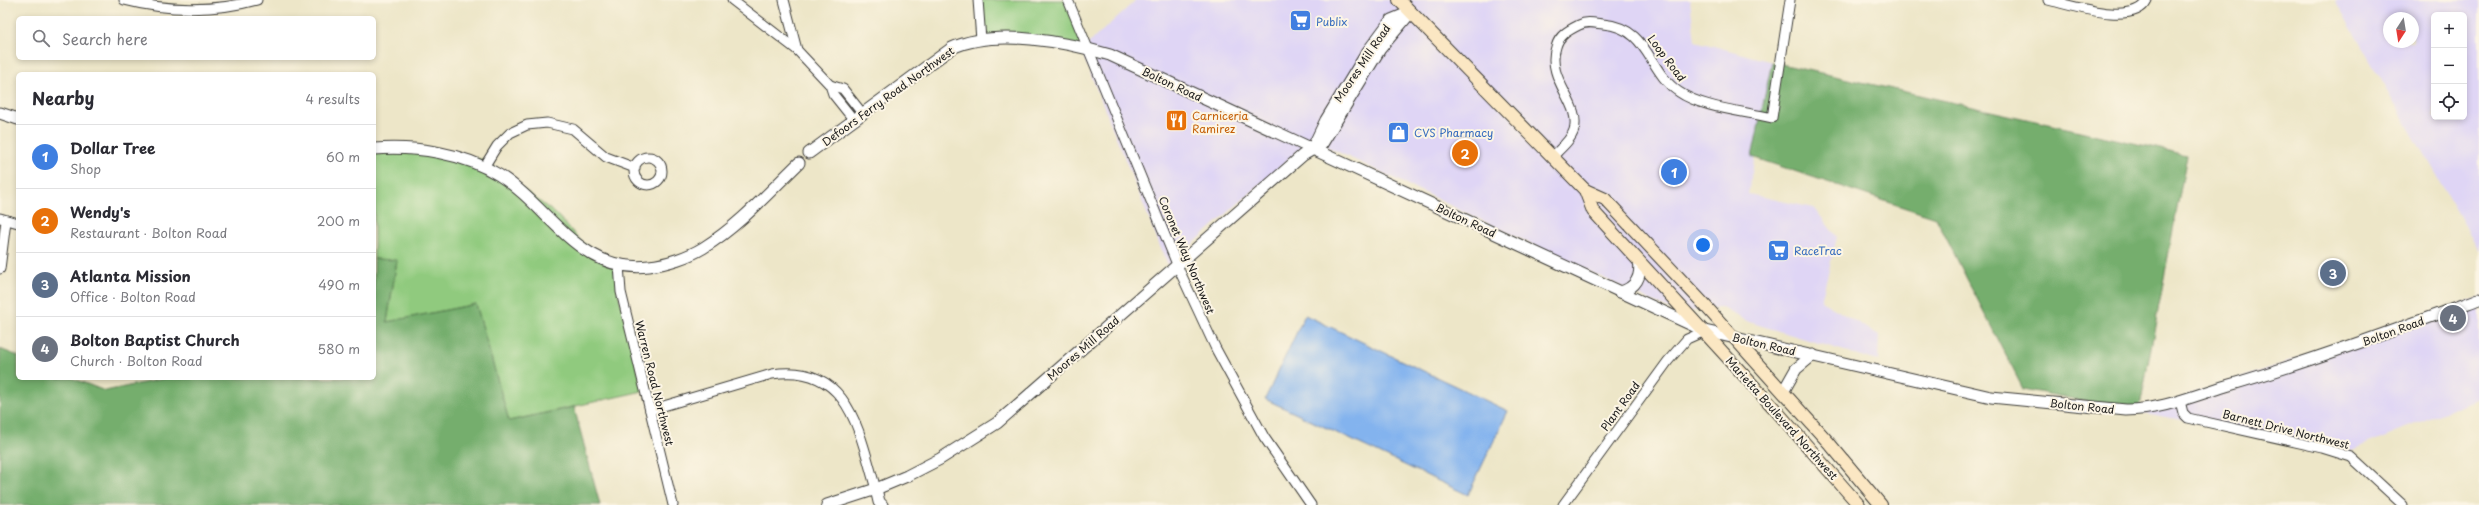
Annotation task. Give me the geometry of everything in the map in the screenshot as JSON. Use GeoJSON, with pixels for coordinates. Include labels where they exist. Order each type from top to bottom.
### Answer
{"type":"FeatureCollection","features":[{"type":"Feature","properties":{"kind":"main road"},"geometry":{"type":"LineString","coordinates":[[1399,0],[1585,190],[1605,199],[1783,392],[1862,480],[1881,505]]}},
{"type":"Feature","properties":{"kind":"main road","name":"Marietta Boulevard Northwest"},"geometry":{"type":"LineString","coordinates":[[1585,190],[1593,211],[1705,331],[1859,505]]}},
{"type":"Feature","properties":{"kind":"street"},"geometry":{"type":"LineString","coordinates":[[124,0],[148,5],[193,8],[257,0]]}},
{"type":"Feature","properties":{"kind":"street"},"geometry":{"type":"LineString","coordinates":[[732,0],[797,50],[830,85],[833,94],[857,116]]}},
{"type":"Feature","properties":{"kind":"street"},"geometry":{"type":"LineString","coordinates":[[784,0],[797,50]]}},
{"type":"Feature","properties":{"kind":"street"},"geometry":{"type":"LineString","coordinates":[[978,0],[982,40]]}},
{"type":"Feature","properties":{"kind":"street","name":"Coronet Way Northwest"},"geometry":{"type":"LineString","coordinates":[[1068,0],[1178,266],[1243,401],[1264,437],[1311,505]]}},
{"type":"Feature","properties":{"kind":"street","name":"Loop Road"},"geometry":{"type":"LineString","coordinates":[[1553,156],[1574,131],[1575,120],[1555,71],[1553,56],[1557,44],[1564,33],[1584,22],[1609,24],[1622,28],[1635,36],[1666,80],[1677,91],[1691,99],[1772,117],[1790,0]]}},
{"type":"Feature","properties":{"kind":"street"},"geometry":{"type":"LineString","coordinates":[[2048,0],[2119,15],[2139,9],[2147,0]]}},
{"type":"Feature","properties":{"kind":"street","name":"Moores Mill Road"},"geometry":{"type":"LineString","coordinates":[[827,505],[876,489],[940,459],[997,423],[1312,149],[1330,113],[1368,52],[1391,20],[1411,12]]}},
{"type":"Feature","properties":{"kind":"street","name":"Defoors Ferry Road Northwest"},"geometry":{"type":"LineString","coordinates":[[809,153],[857,116],[952,48],[966,42],[982,40],[1032,40],[1088,48]]}},
{"type":"Feature","properties":{"kind":"street","name":"Bolton Road"},"geometry":{"type":"LineString","coordinates":[[1088,48],[1110,55],[1705,331],[1991,397],[2126,410],[2153,408],[2180,401],[2340,350],[2479,299]]}},
{"type":"Feature","properties":{"kind":"street"},"geometry":{"type":"LineString","coordinates":[[0,113],[16,118]]}},
{"type":"Feature","properties":{"kind":"street"},"geometry":{"type":"LineString","coordinates":[[484,166],[497,146],[510,133],[527,125],[547,123],[573,129],[606,157],[634,168]]}},
{"type":"Feature","properties":{"kind":"street"},"geometry":{"type":"LineString","coordinates":[[376,148],[445,153],[484,166],[515,187],[582,249],[599,259],[619,265],[638,267],[658,265],[687,256],[704,247],[750,210],[799,164]]}},
{"type":"Feature","properties":{"kind":"street"},"geometry":{"type":"LineString","coordinates":[[0,269],[3,219],[16,222]]}},
{"type":"Feature","properties":{"kind":"street"},"geometry":{"type":"LineString","coordinates":[[1620,292],[1629,290],[1638,281],[1639,261]]}},
{"type":"Feature","properties":{"kind":"street","name":"Warren Road Northwest"},"geometry":{"type":"LineString","coordinates":[[619,265],[621,292],[672,505]]}},
{"type":"Feature","properties":{"kind":"street","name":"Plant Road"},"geometry":{"type":"LineString","coordinates":[[1563,505],[1668,361],[1687,339],[1705,331]]}},
{"type":"Feature","properties":{"kind":"street"},"geometry":{"type":"LineString","coordinates":[[1783,392],[1796,369],[1813,355]]}},
{"type":"Feature","properties":{"kind":"street"},"geometry":{"type":"LineString","coordinates":[[650,410],[772,374],[792,372],[811,376],[832,388],[850,408],[879,502],[882,505]]}},
{"type":"Feature","properties":{"kind":"street","name":"Barnett Drive Northwest"},"geometry":{"type":"LineString","coordinates":[[2180,401],[2183,413],[2188,418],[2322,448],[2351,458],[2403,505]]}},
{"type":"Feature","properties":{"kind":"shaded area"},"geometry":{"type":"Polygon","coordinates":[[[1136,0],[1690,0],[1695,41],[1772,62],[1748,194],[1814,208],[1837,237],[1821,301],[1879,335],[1878,361],[1749,322],[1720,307],[1677,313],[1311,139],[1168,266],[1083,55],[1089,43],[1136,0]]]}},
{"type":"Feature","properties":{"kind":"shaded area"},"geometry":{"type":"Polygon","coordinates":[[[2335,0],[2479,0],[2479,250],[2335,0]]]}},
{"type":"Feature","properties":{"kind":"shaded area"},"geometry":{"type":"Polygon","coordinates":[[[2479,298],[2479,398],[2349,451],[2139,412],[2479,298]]]}},
{"type":"Feature","properties":{"kind":"green space"},"geometry":{"type":"Polygon","coordinates":[[[979,0],[1067,0],[1088,48],[981,40],[979,0]]]}},
{"type":"Feature","properties":{"kind":"green space"},"geometry":{"type":"Polygon","coordinates":[[[1772,62],[2187,155],[2139,412],[2023,389],[1936,218],[1752,157],[1772,62]]]}},
{"type":"Feature","properties":{"kind":"green space"},"geometry":{"type":"Polygon","coordinates":[[[411,147],[485,160],[556,214],[581,241],[602,257],[622,262],[617,288],[643,391],[509,421],[476,304],[387,322],[397,261],[376,259],[376,148],[411,147]]]}},
{"type":"Feature","properties":{"kind":"green space"},"geometry":{"type":"Polygon","coordinates":[[[376,259],[397,260],[387,322],[476,304],[509,421],[574,407],[600,505],[0,505],[0,349],[16,355],[16,380],[77,380],[105,391],[157,380],[376,380],[376,259]]]}},
{"type":"Feature","properties":{"kind":"water"},"geometry":{"type":"Polygon","coordinates":[[[1305,315],[1508,411],[1468,495],[1265,399],[1305,315]]]}},
{"type":"Feature","properties":{"kind":"place","name":"Publix"},"geometry":{"type":"Point","coordinates":[1301,21]}},
{"type":"Feature","properties":{"kind":"place","name":"Carniceria Ramirez"},"geometry":{"type":"Point","coordinates":[1176,121]}},
{"type":"Feature","properties":{"kind":"place","name":"CVS Pharmacy"},"geometry":{"type":"Point","coordinates":[1398,132]}},
{"type":"Feature","properties":{"kind":"place","name":"Wendy's"},"geometry":{"type":"Point","coordinates":[1465,153]}},
{"type":"Feature","properties":{"kind":"place","name":"Dollar Tree"},"geometry":{"type":"Point","coordinates":[1674,172]}},
{"type":"Feature","properties":{"kind":"place","name":"RaceTrac"},"geometry":{"type":"Point","coordinates":[1779,250]}},
{"type":"Feature","properties":{"kind":"place","name":"Atlanta Mission"},"geometry":{"type":"Point","coordinates":[2333,273]}},
{"type":"Feature","properties":{"kind":"place","name":"Bolton Baptist Church"},"geometry":{"type":"Point","coordinates":[2453,318]}}]}
